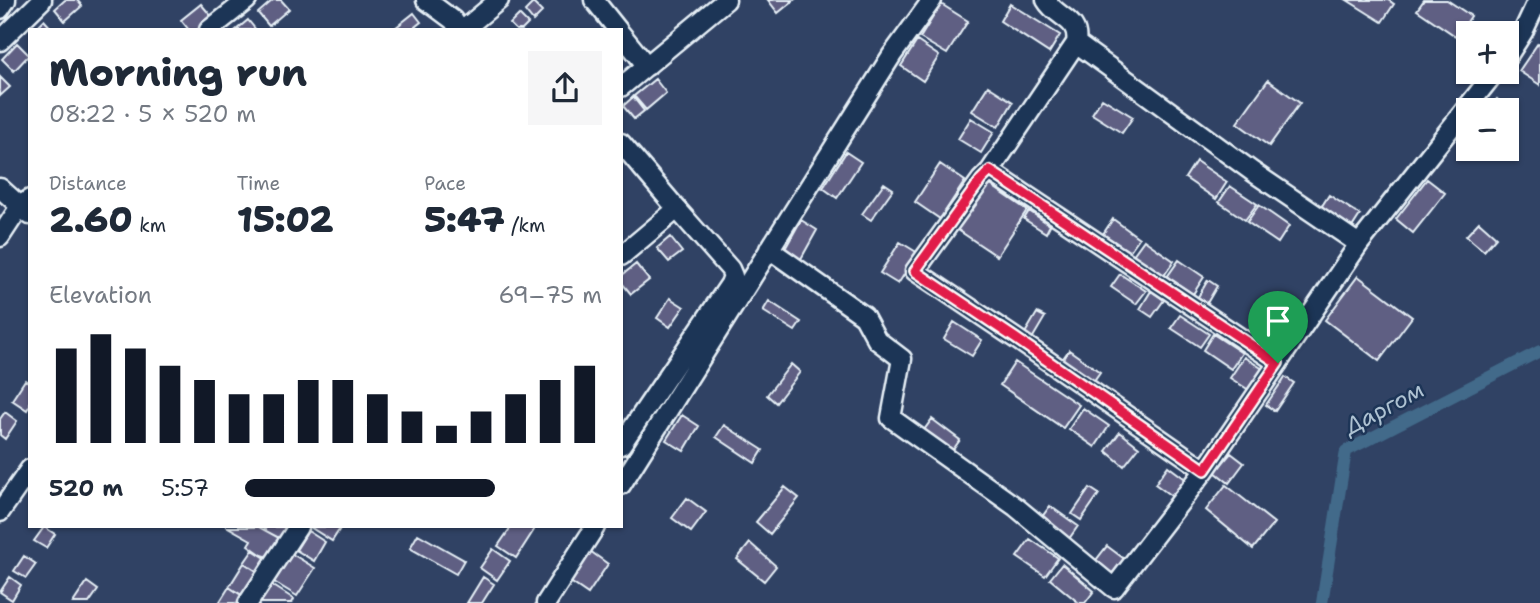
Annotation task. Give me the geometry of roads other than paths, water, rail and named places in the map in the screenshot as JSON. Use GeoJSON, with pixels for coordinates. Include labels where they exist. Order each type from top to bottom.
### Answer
{"type":"FeatureCollection","features":[{"type":"Feature","properties":{"kind":"street"},"geometry":{"type":"LineString","coordinates":[[0,9],[6,0]]}},
{"type":"Feature","properties":{"kind":"street"},"geometry":{"type":"LineString","coordinates":[[0,41],[42,0]]}},
{"type":"Feature","properties":{"kind":"street"},"geometry":{"type":"LineString","coordinates":[[212,28],[247,0]]}},
{"type":"Feature","properties":{"kind":"street"},"geometry":{"type":"LineString","coordinates":[[426,0],[460,28]]}},
{"type":"Feature","properties":{"kind":"street"},"geometry":{"type":"LineString","coordinates":[[464,28],[499,0]]}},
{"type":"Feature","properties":{"kind":"street"},"geometry":{"type":"LineString","coordinates":[[594,0],[616,28]]}},
{"type":"Feature","properties":{"kind":"street"},"geometry":{"type":"LineString","coordinates":[[623,85],[726,0]]}},
{"type":"Feature","properties":{"kind":"street"},"geometry":{"type":"LineString","coordinates":[[623,482],[892,55],[932,0]]}},
{"type":"Feature","properties":{"kind":"street"},"geometry":{"type":"LineString","coordinates":[[1046,0],[1050,8],[1073,25],[1077,33],[1076,43],[990,171],[915,271],[1205,470]]}},
{"type":"Feature","properties":{"kind":"street"},"geometry":{"type":"LineString","coordinates":[[1519,38],[1538,0]]}},
{"type":"Feature","properties":{"kind":"street"},"geometry":{"type":"LineString","coordinates":[[623,36],[647,66]]}},
{"type":"Feature","properties":{"kind":"street"},"geometry":{"type":"LineString","coordinates":[[1076,43],[1253,172],[1359,244]]}},
{"type":"Feature","properties":{"kind":"street"},"geometry":{"type":"LineString","coordinates":[[769,249],[864,316],[877,340],[902,359],[891,418],[1016,507],[1114,588],[1205,470],[1359,244],[1486,84]]}},
{"type":"Feature","properties":{"kind":"street"},"geometry":{"type":"LineString","coordinates":[[623,145],[733,275],[730,284],[623,441]]}},
{"type":"Feature","properties":{"kind":"street"},"geometry":{"type":"LineString","coordinates":[[990,171],[1278,363]]}},
{"type":"Feature","properties":{"kind":"street"},"geometry":{"type":"LineString","coordinates":[[0,188],[27,206],[0,237]]}},
{"type":"Feature","properties":{"kind":"street"},"geometry":{"type":"LineString","coordinates":[[623,254],[677,209]]}},
{"type":"Feature","properties":{"kind":"street"},"geometry":{"type":"LineString","coordinates":[[2,500],[28,471]]}},
{"type":"Feature","properties":{"kind":"street"},"geometry":{"type":"LineString","coordinates":[[248,603],[297,528]]}},
{"type":"Feature","properties":{"kind":"street"},"geometry":{"type":"LineString","coordinates":[[546,603],[594,528]]}},
{"type":"Feature","properties":{"kind":"waterway","name":"Даргом"},"geometry":{"type":"LineString","coordinates":[[1322,603],[1346,451],[1540,351]]}}]}
